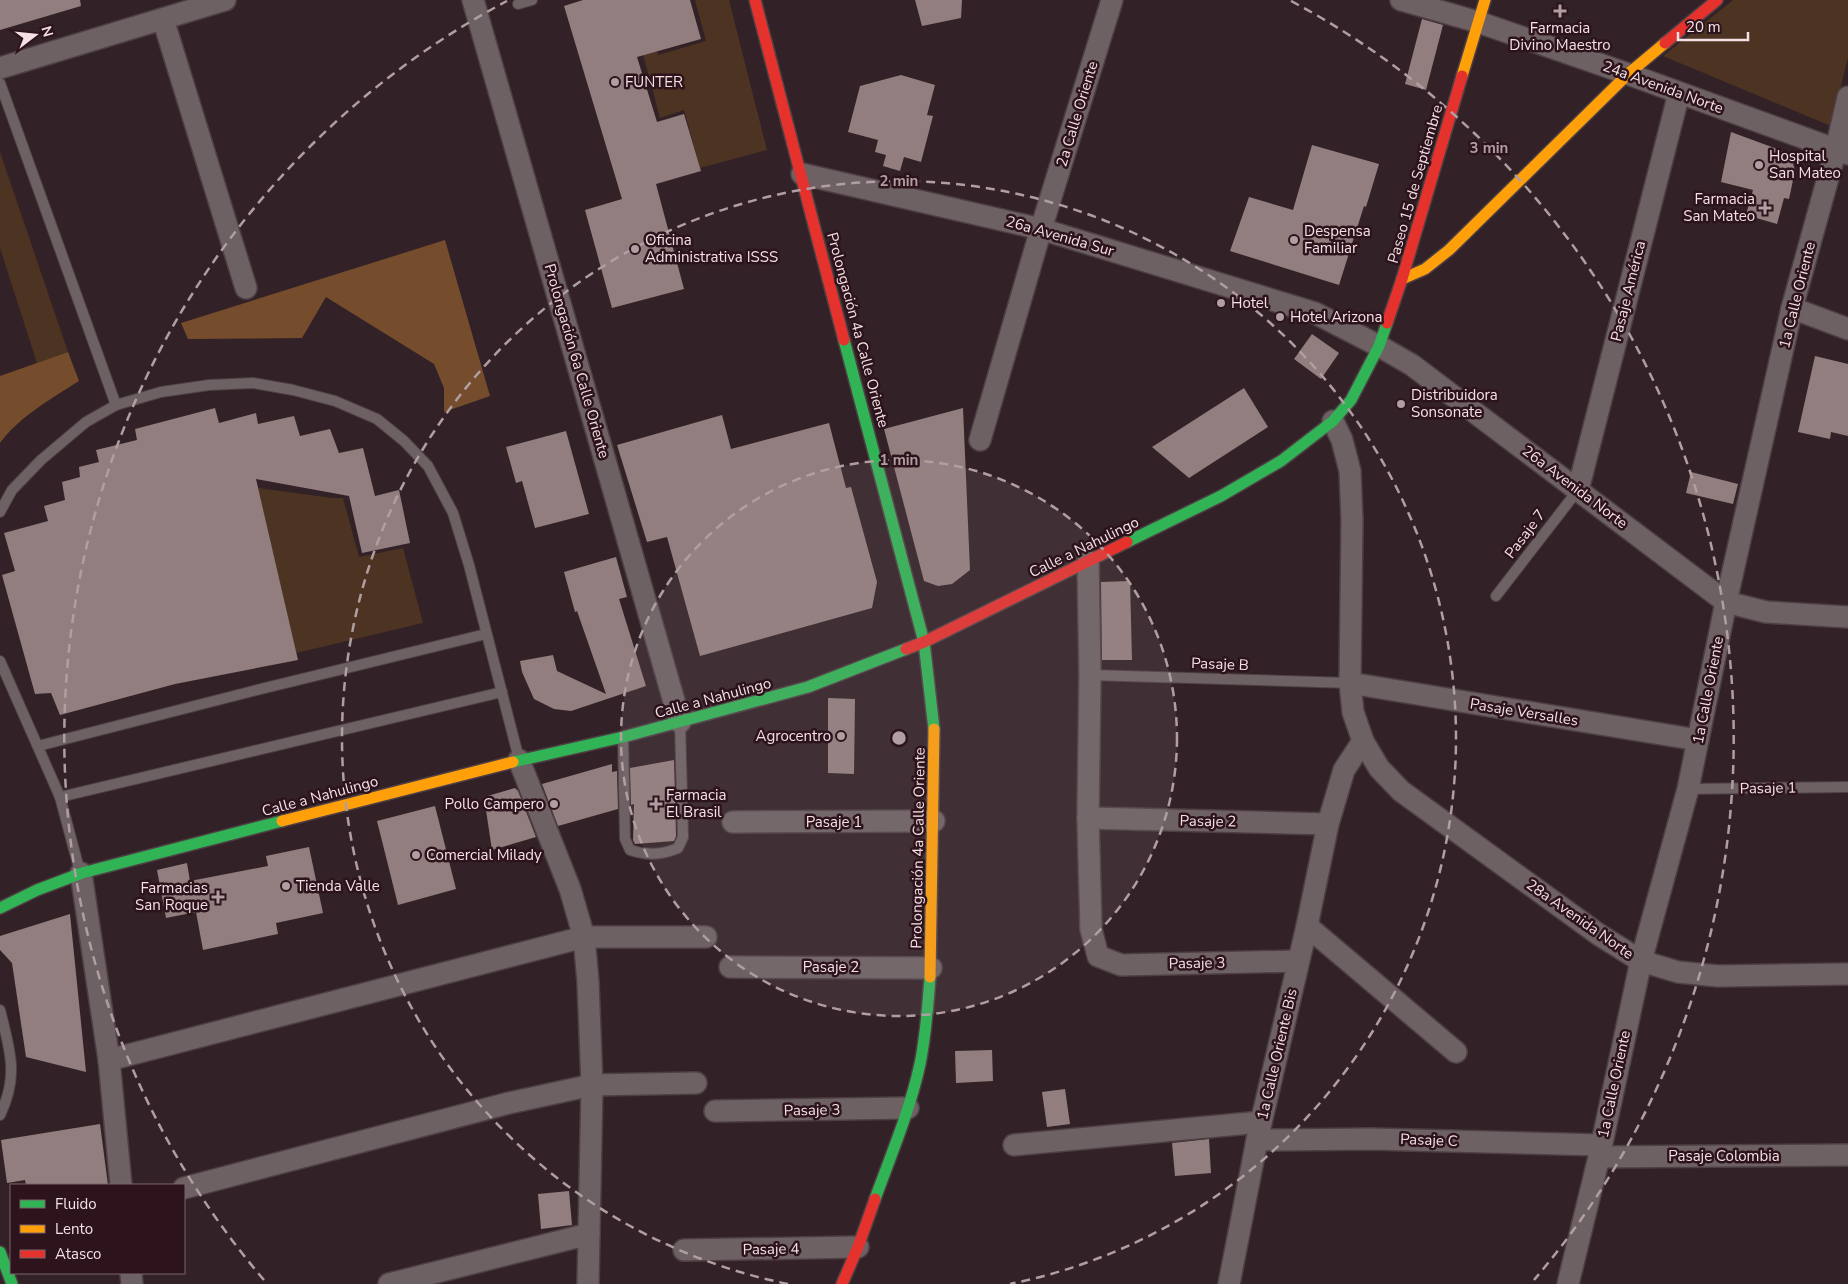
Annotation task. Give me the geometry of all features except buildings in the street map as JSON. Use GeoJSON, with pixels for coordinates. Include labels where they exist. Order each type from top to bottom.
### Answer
{"type":"FeatureCollection","features":[{"type":"Feature","properties":{"kind":"main road","name":"Prolongación 4a Calle Oriente"},"geometry":{"type":"LineString","coordinates":[[756,0],[924,642],[935,737],[931,968],[927,1025],[920,1065],[908,1108],[858,1247],[842,1284]]}},
{"type":"Feature","properties":{"kind":"main road","name":"Paseo 15 de Septiembre"},"geometry":{"type":"LineString","coordinates":[[1365,372],[1380,346],[1402,279],[1485,0]]}},
{"type":"Feature","properties":{"kind":"main road"},"geometry":{"type":"LineString","coordinates":[[1402,279],[1424,269],[1449,250],[1628,74],[1717,0]]}},
{"type":"Feature","properties":{"kind":"main road","name":"Calle a Nahulingo"},"geometry":{"type":"LineString","coordinates":[[0,908],[37,890],[81,873],[519,760],[623,737],[808,687],[924,642],[1221,496],[1281,461],[1333,421],[1351,400],[1365,372]]}},
{"type":"Feature","properties":{"kind":"main road"},"geometry":{"type":"LineString","coordinates":[[0,1252],[12,1284]]}},
{"type":"Feature","properties":{"kind":"street"},"geometry":{"type":"LineString","coordinates":[[0,68],[223,0]]}},
{"type":"Feature","properties":{"kind":"street","name":"Prolongación 6a Calle Oriente"},"geometry":{"type":"LineString","coordinates":[[473,0],[680,722]]}},
{"type":"Feature","properties":{"kind":"street","name":"2a Calle Oriente"},"geometry":{"type":"LineString","coordinates":[[980,440],[1041,229],[1112,0]]}},
{"type":"Feature","properties":{"kind":"street","name":"24a Avenida Norte"},"geometry":{"type":"LineString","coordinates":[[1401,0],[1478,22],[1842,152]]}},
{"type":"Feature","properties":{"kind":"street"},"geometry":{"type":"LineString","coordinates":[[163,18],[246,288]]}},
{"type":"Feature","properties":{"kind":"street","name":"Pasaje América"},"geometry":{"type":"LineString","coordinates":[[1578,490],[1679,93]]}},
{"type":"Feature","properties":{"kind":"street","name":"1a Calle Oriente"},"geometry":{"type":"LineString","coordinates":[[1568,1284],[1600,1151],[1641,960],[1688,789],[1726,602],[1792,308],[1842,152],[1848,96]]}},
{"type":"Feature","properties":{"kind":"street","name":"26a Avenida Sur"},"geometry":{"type":"LineString","coordinates":[[802,174],[1041,229],[1315,314]]}},
{"type":"Feature","properties":{"kind":"street"},"geometry":{"type":"LineString","coordinates":[[1792,308],[1848,329]]}},
{"type":"Feature","properties":{"kind":"street","name":"26a Avenida Norte"},"geometry":{"type":"LineString","coordinates":[[1315,314],[1380,346],[1412,365],[1726,602],[1766,612],[1848,617]]}},
{"type":"Feature","properties":{"kind":"street","name":"28a Avenida Norte"},"geometry":{"type":"LineString","coordinates":[[1333,421],[1342,440],[1350,471],[1352,520],[1350,683],[1353,712],[1363,741],[1379,768],[1401,791],[1598,934],[1641,960],[1678,972],[1718,976],[1848,974]]}},
{"type":"Feature","properties":{"kind":"street"},"geometry":{"type":"LineString","coordinates":[[1088,561],[1090,675],[1088,818]]}},
{"type":"Feature","properties":{"kind":"street","name":"Pasaje Versalles"},"geometry":{"type":"LineString","coordinates":[[1350,683],[1698,740]]}},
{"type":"Feature","properties":{"kind":"street","name":"1a Calle Oriente Bis"},"geometry":{"type":"LineString","coordinates":[[1229,1284],[1259,1132],[1307,926],[1328,824],[1344,770],[1363,741]]}},
{"type":"Feature","properties":{"kind":"street"},"geometry":{"type":"LineString","coordinates":[[519,760],[570,889],[584,937],[588,982],[592,1085],[588,1284]]}},
{"type":"Feature","properties":{"kind":"street","name":"Pasaje 2"},"geometry":{"type":"LineString","coordinates":[[1088,818],[1328,824]]}},
{"type":"Feature","properties":{"kind":"street","name":"Pasaje 3"},"geometry":{"type":"LineString","coordinates":[[1088,818],[1091,929],[1098,956],[1121,965],[1298,961]]}},
{"type":"Feature","properties":{"kind":"street","name":"Pasaje 1"},"geometry":{"type":"LineString","coordinates":[[734,822],[934,822]]}},
{"type":"Feature","properties":{"kind":"street"},"geometry":{"type":"LineString","coordinates":[[81,873],[109,1060],[121,1184]]}},
{"type":"Feature","properties":{"kind":"street"},"geometry":{"type":"LineString","coordinates":[[1307,926],[1456,1052]]}},
{"type":"Feature","properties":{"kind":"street"},"geometry":{"type":"LineString","coordinates":[[109,1060],[584,937],[706,937]]}},
{"type":"Feature","properties":{"kind":"street","name":"Pasaje 2"},"geometry":{"type":"LineString","coordinates":[[730,967],[931,968]]}},
{"type":"Feature","properties":{"kind":"street"},"geometry":{"type":"LineString","coordinates":[[185,1188],[509,1103],[592,1085],[696,1083]]}},
{"type":"Feature","properties":{"kind":"street","name":"Pasaje 3"},"geometry":{"type":"LineString","coordinates":[[715,1111],[908,1108]]}},
{"type":"Feature","properties":{"kind":"street","name":"Pasaje C"},"geometry":{"type":"LineString","coordinates":[[1014,1145],[1259,1132],[1600,1151]]}},
{"type":"Feature","properties":{"kind":"street","name":"Pasaje Colombia"},"geometry":{"type":"LineString","coordinates":[[1600,1151],[1848,1155]]}},
{"type":"Feature","properties":{"kind":"street"},"geometry":{"type":"LineString","coordinates":[[389,1284],[589,1234]]}},
{"type":"Feature","properties":{"kind":"street","name":"Pasaje 4"},"geometry":{"type":"LineString","coordinates":[[684,1250],[858,1247]]}},
{"type":"Feature","properties":{"kind":"lane"},"geometry":{"type":"LineString","coordinates":[[518,4],[532,0]]}},
{"type":"Feature","properties":{"kind":"lane"},"geometry":{"type":"LineString","coordinates":[[0,83],[116,405]]}},
{"type":"Feature","properties":{"kind":"lane"},"geometry":{"type":"LineString","coordinates":[[0,512],[12,490],[41,460],[86,422],[116,405],[161,392],[208,385],[253,384],[293,390],[334,401],[377,419],[404,441],[428,466],[453,513],[469,565],[519,760]]}},
{"type":"Feature","properties":{"kind":"lane","name":"Pasaje 7"},"geometry":{"type":"LineString","coordinates":[[1496,596],[1578,490]]}},
{"type":"Feature","properties":{"kind":"lane"},"geometry":{"type":"LineString","coordinates":[[38,746],[486,634]]}},
{"type":"Feature","properties":{"kind":"lane"},"geometry":{"type":"LineString","coordinates":[[0,661],[60,797],[81,873]]}},
{"type":"Feature","properties":{"kind":"lane","name":"Pasaje B"},"geometry":{"type":"LineString","coordinates":[[1090,675],[1350,683]]}},
{"type":"Feature","properties":{"kind":"lane"},"geometry":{"type":"LineString","coordinates":[[60,797],[502,692]]}},
{"type":"Feature","properties":{"kind":"lane"},"geometry":{"type":"LineString","coordinates":[[623,737],[625,839],[630,850],[641,854],[666,854],[678,848],[683,837],[680,722]]}},
{"type":"Feature","properties":{"kind":"lane","name":"Pasaje 1"},"geometry":{"type":"LineString","coordinates":[[1688,789],[1848,787]]}},
{"type":"Feature","properties":{"kind":"lane"},"geometry":{"type":"LineString","coordinates":[[0,1010],[10,1048],[12,1075],[8,1098],[0,1115]]}},
{"type":"Feature","properties":{"kind":"shaded area"},"geometry":{"type":"Polygon","coordinates":[[[695,0],[729,0],[767,150],[700,168],[684,110],[660,118],[640,43],[654,39],[658,55],[706,41],[695,0]]]}},
{"type":"Feature","properties":{"kind":"shaded area"},"geometry":{"type":"Polygon","coordinates":[[[1733,0],[1848,0],[1848,58],[1831,126],[1663,56],[1733,0]]]}},
{"type":"Feature","properties":{"kind":"shaded area"},"geometry":{"type":"Polygon","coordinates":[[[0,152],[68,352],[37,363],[0,248],[0,152]]]}},
{"type":"Feature","properties":{"kind":"shaded area"},"geometry":{"type":"Polygon","coordinates":[[[445,240],[490,396],[444,412],[444,388],[434,364],[326,297],[302,338],[188,339],[181,323],[445,240]]]}},
{"type":"Feature","properties":{"kind":"shaded area"},"geometry":{"type":"Polygon","coordinates":[[[68,352],[79,381],[26,416],[0,443],[0,376],[68,352]]]}},
{"type":"Feature","properties":{"kind":"shaded area"},"geometry":{"type":"Polygon","coordinates":[[[258,488],[343,498],[359,557],[403,548],[423,623],[296,653],[258,488]]]}},
{"type":"Feature","properties":{"kind":"traffic: fast"},"geometry":{"type":"LineString","coordinates":[[1127,542],[1221,496],[1281,461],[1333,421],[1351,400],[1379,346],[1387,323]]}},
{"type":"Feature","properties":{"kind":"traffic: fast"},"geometry":{"type":"LineString","coordinates":[[844,340],[924,642],[934,729]]}},
{"type":"Feature","properties":{"kind":"traffic: fast"},"geometry":{"type":"LineString","coordinates":[[513,762],[623,737],[808,687],[906,649]]}},
{"type":"Feature","properties":{"kind":"traffic: fast"},"geometry":{"type":"LineString","coordinates":[[0,908],[37,890],[82,873],[282,821]]}},
{"type":"Feature","properties":{"kind":"traffic: fast"},"geometry":{"type":"LineString","coordinates":[[875,1199],[900,1132],[916,1081],[924,1042],[930,977]]}},
{"type":"Feature","properties":{"kind":"traffic: fast"},"geometry":{"type":"LineString","coordinates":[[0,1252],[12,1284]]}},
{"type":"Feature","properties":{"kind":"traffic: slow"},"geometry":{"type":"LineString","coordinates":[[1462,76],[1485,0]]}},
{"type":"Feature","properties":{"kind":"traffic: slow"},"geometry":{"type":"LineString","coordinates":[[1402,279],[1425,269],[1449,250],[1628,74],[1665,43]]}},
{"type":"Feature","properties":{"kind":"traffic: slow"},"geometry":{"type":"LineString","coordinates":[[930,977],[934,729]]}},
{"type":"Feature","properties":{"kind":"traffic: slow"},"geometry":{"type":"LineString","coordinates":[[282,821],[513,762]]}},
{"type":"Feature","properties":{"kind":"traffic: jam"},"geometry":{"type":"LineString","coordinates":[[755,0],[844,340]]}},
{"type":"Feature","properties":{"kind":"traffic: jam"},"geometry":{"type":"LineString","coordinates":[[1665,43],[1717,0]]}},
{"type":"Feature","properties":{"kind":"traffic: jam"},"geometry":{"type":"LineString","coordinates":[[1387,323],[1402,279],[1462,76]]}},
{"type":"Feature","properties":{"kind":"traffic: jam"},"geometry":{"type":"LineString","coordinates":[[906,649],[924,642],[1127,542]]}},
{"type":"Feature","properties":{"kind":"traffic: jam"},"geometry":{"type":"LineString","coordinates":[[842,1284],[858,1247],[875,1199]]}},
{"type":"Feature","properties":{"kind":"place","name":"Farmacia Divino Maestro"},"geometry":{"type":"Point","coordinates":[1560,11]}},
{"type":"Feature","properties":{"kind":"place","name":"FUNTER"},"geometry":{"type":"Point","coordinates":[615,82]}},
{"type":"Feature","properties":{"kind":"place","name":"Hospital San Mateo"},"geometry":{"type":"Point","coordinates":[1759,165]}},
{"type":"Feature","properties":{"kind":"place","name":"Farmacia San Mateo"},"geometry":{"type":"Point","coordinates":[1765,208]}},
{"type":"Feature","properties":{"kind":"place","name":"Despensa Familiar"},"geometry":{"type":"Point","coordinates":[1294,240]}},
{"type":"Feature","properties":{"kind":"place","name":"Oficina Administrativa ISSS"},"geometry":{"type":"Point","coordinates":[635,249]}},
{"type":"Feature","properties":{"kind":"place","name":"Hotel"},"geometry":{"type":"Point","coordinates":[1221,303]}},
{"type":"Feature","properties":{"kind":"place","name":"Hotel Arizona"},"geometry":{"type":"Point","coordinates":[1280,317]}},
{"type":"Feature","properties":{"kind":"place","name":"Distribuidora Sonsonate"},"geometry":{"type":"Point","coordinates":[1401,404]}},
{"type":"Feature","properties":{"kind":"place","name":"Agrocentro"},"geometry":{"type":"Point","coordinates":[841,736]}},
{"type":"Feature","properties":{"kind":"place","name":"Pollo Campero"},"geometry":{"type":"Point","coordinates":[554,804]}},
{"type":"Feature","properties":{"kind":"place","name":"Farmacia El Brasil"},"geometry":{"type":"Point","coordinates":[656,804]}},
{"type":"Feature","properties":{"kind":"place","name":"Comercial Milady"},"geometry":{"type":"Point","coordinates":[416,855]}},
{"type":"Feature","properties":{"kind":"place","name":"Tienda Valle"},"geometry":{"type":"Point","coordinates":[286,886]}},
{"type":"Feature","properties":{"kind":"place","name":"Farmacias San Roque"},"geometry":{"type":"Point","coordinates":[218,897]}}]}
